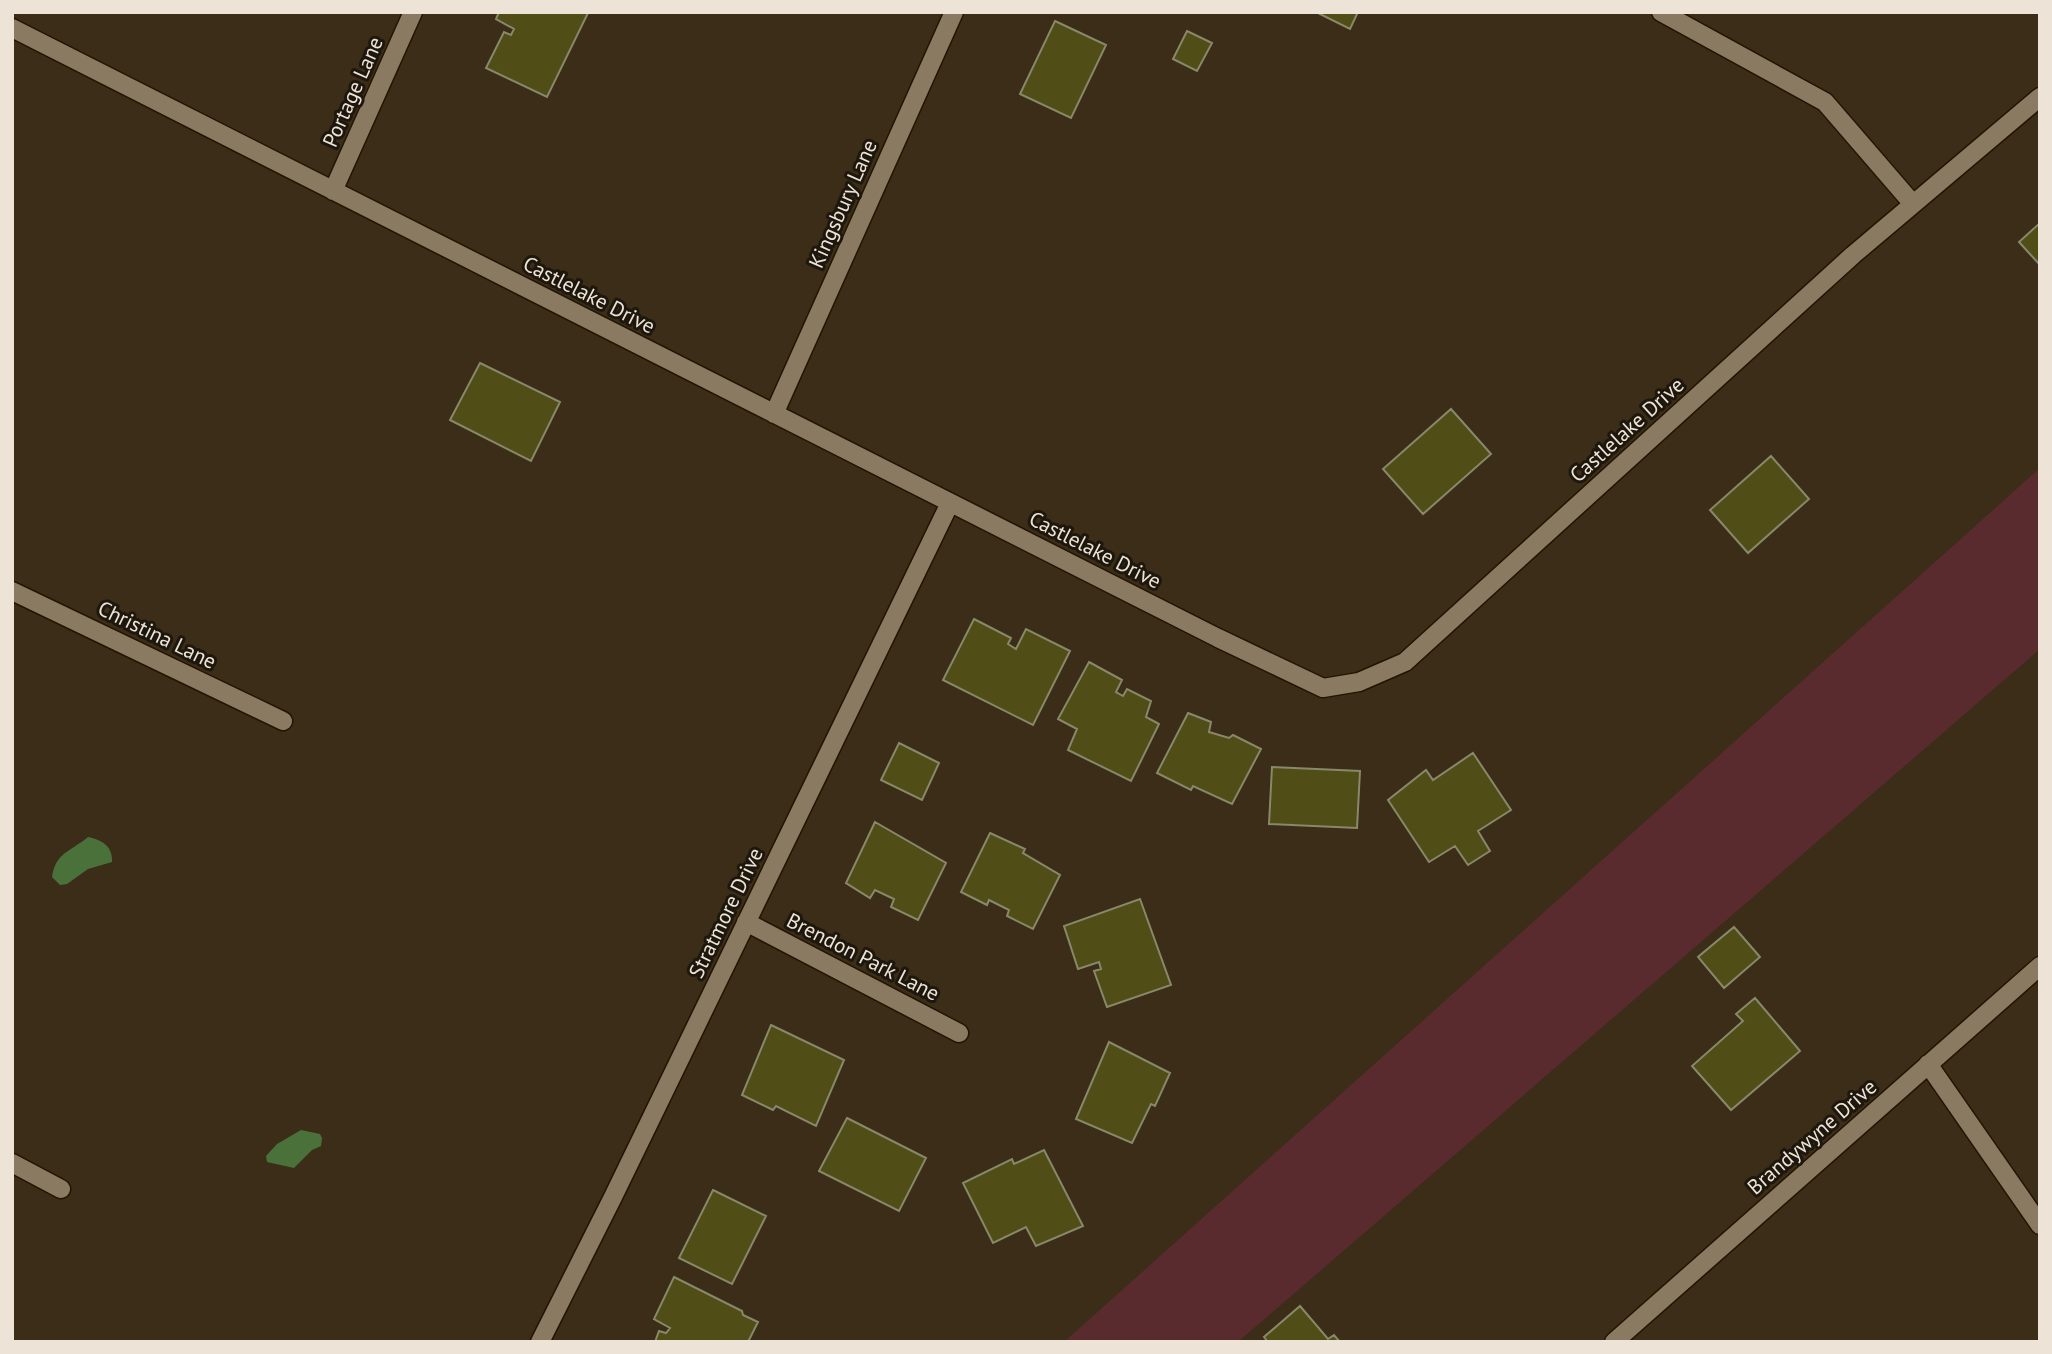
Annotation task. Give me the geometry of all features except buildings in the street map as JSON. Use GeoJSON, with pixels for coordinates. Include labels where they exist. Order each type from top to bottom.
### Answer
{"type":"FeatureCollection","features":[{"type":"Feature","properties":{"kind":"street","name":"Portage Lane"},"geometry":{"type":"LineString","coordinates":[[333,191],[413,12]]}},
{"type":"Feature","properties":{"kind":"street","name":"Kingsbury Lane"},"geometry":{"type":"LineString","coordinates":[[774,414],[954,12]]}},
{"type":"Feature","properties":{"kind":"street"},"geometry":{"type":"LineString","coordinates":[[1661,12],[1825,102],[1913,204]]}},
{"type":"Feature","properties":{"kind":"street","name":"Castlelake Drive"},"geometry":{"type":"LineString","coordinates":[[12,28],[1218,638],[1323,688],[1359,682],[1405,662],[1843,264],[2040,97]]}},
{"type":"Feature","properties":{"kind":"street","name":"Stratmore Drive"},"geometry":{"type":"LineString","coordinates":[[540,1342],[950,503]]}},
{"type":"Feature","properties":{"kind":"street","name":"Christina Lane"},"geometry":{"type":"LineString","coordinates":[[12,590],[282,721]]}},
{"type":"Feature","properties":{"kind":"street","name":"Brendon Park Lane"},"geometry":{"type":"LineString","coordinates":[[746,922],[959,1032]]}},
{"type":"Feature","properties":{"kind":"street","name":"Brandywyne Drive"},"geometry":{"type":"LineString","coordinates":[[1614,1342],[2040,966]]}},
{"type":"Feature","properties":{"kind":"street"},"geometry":{"type":"LineString","coordinates":[[1928,1064],[2040,1225]]}},
{"type":"Feature","properties":{"kind":"street"},"geometry":{"type":"LineString","coordinates":[[12,1163],[61,1189]]}},
{"type":"Feature","properties":{"kind":"shaded area"},"geometry":{"type":"Polygon","coordinates":[[[2040,468],[2040,649],[1238,1342],[1064,1342],[2040,468]]]}},
{"type":"Feature","properties":{"kind":"shaded area"},"geometry":{"type":"Polygon","coordinates":[[[88,837],[109,848],[112,862],[88,869],[67,884],[60,885],[52,877],[57,862],[88,837]]]}},
{"type":"Feature","properties":{"kind":"shaded area"},"geometry":{"type":"Polygon","coordinates":[[[301,1130],[320,1134],[321,1146],[312,1150],[294,1168],[267,1162],[266,1156],[277,1144],[301,1130]]]}}]}
